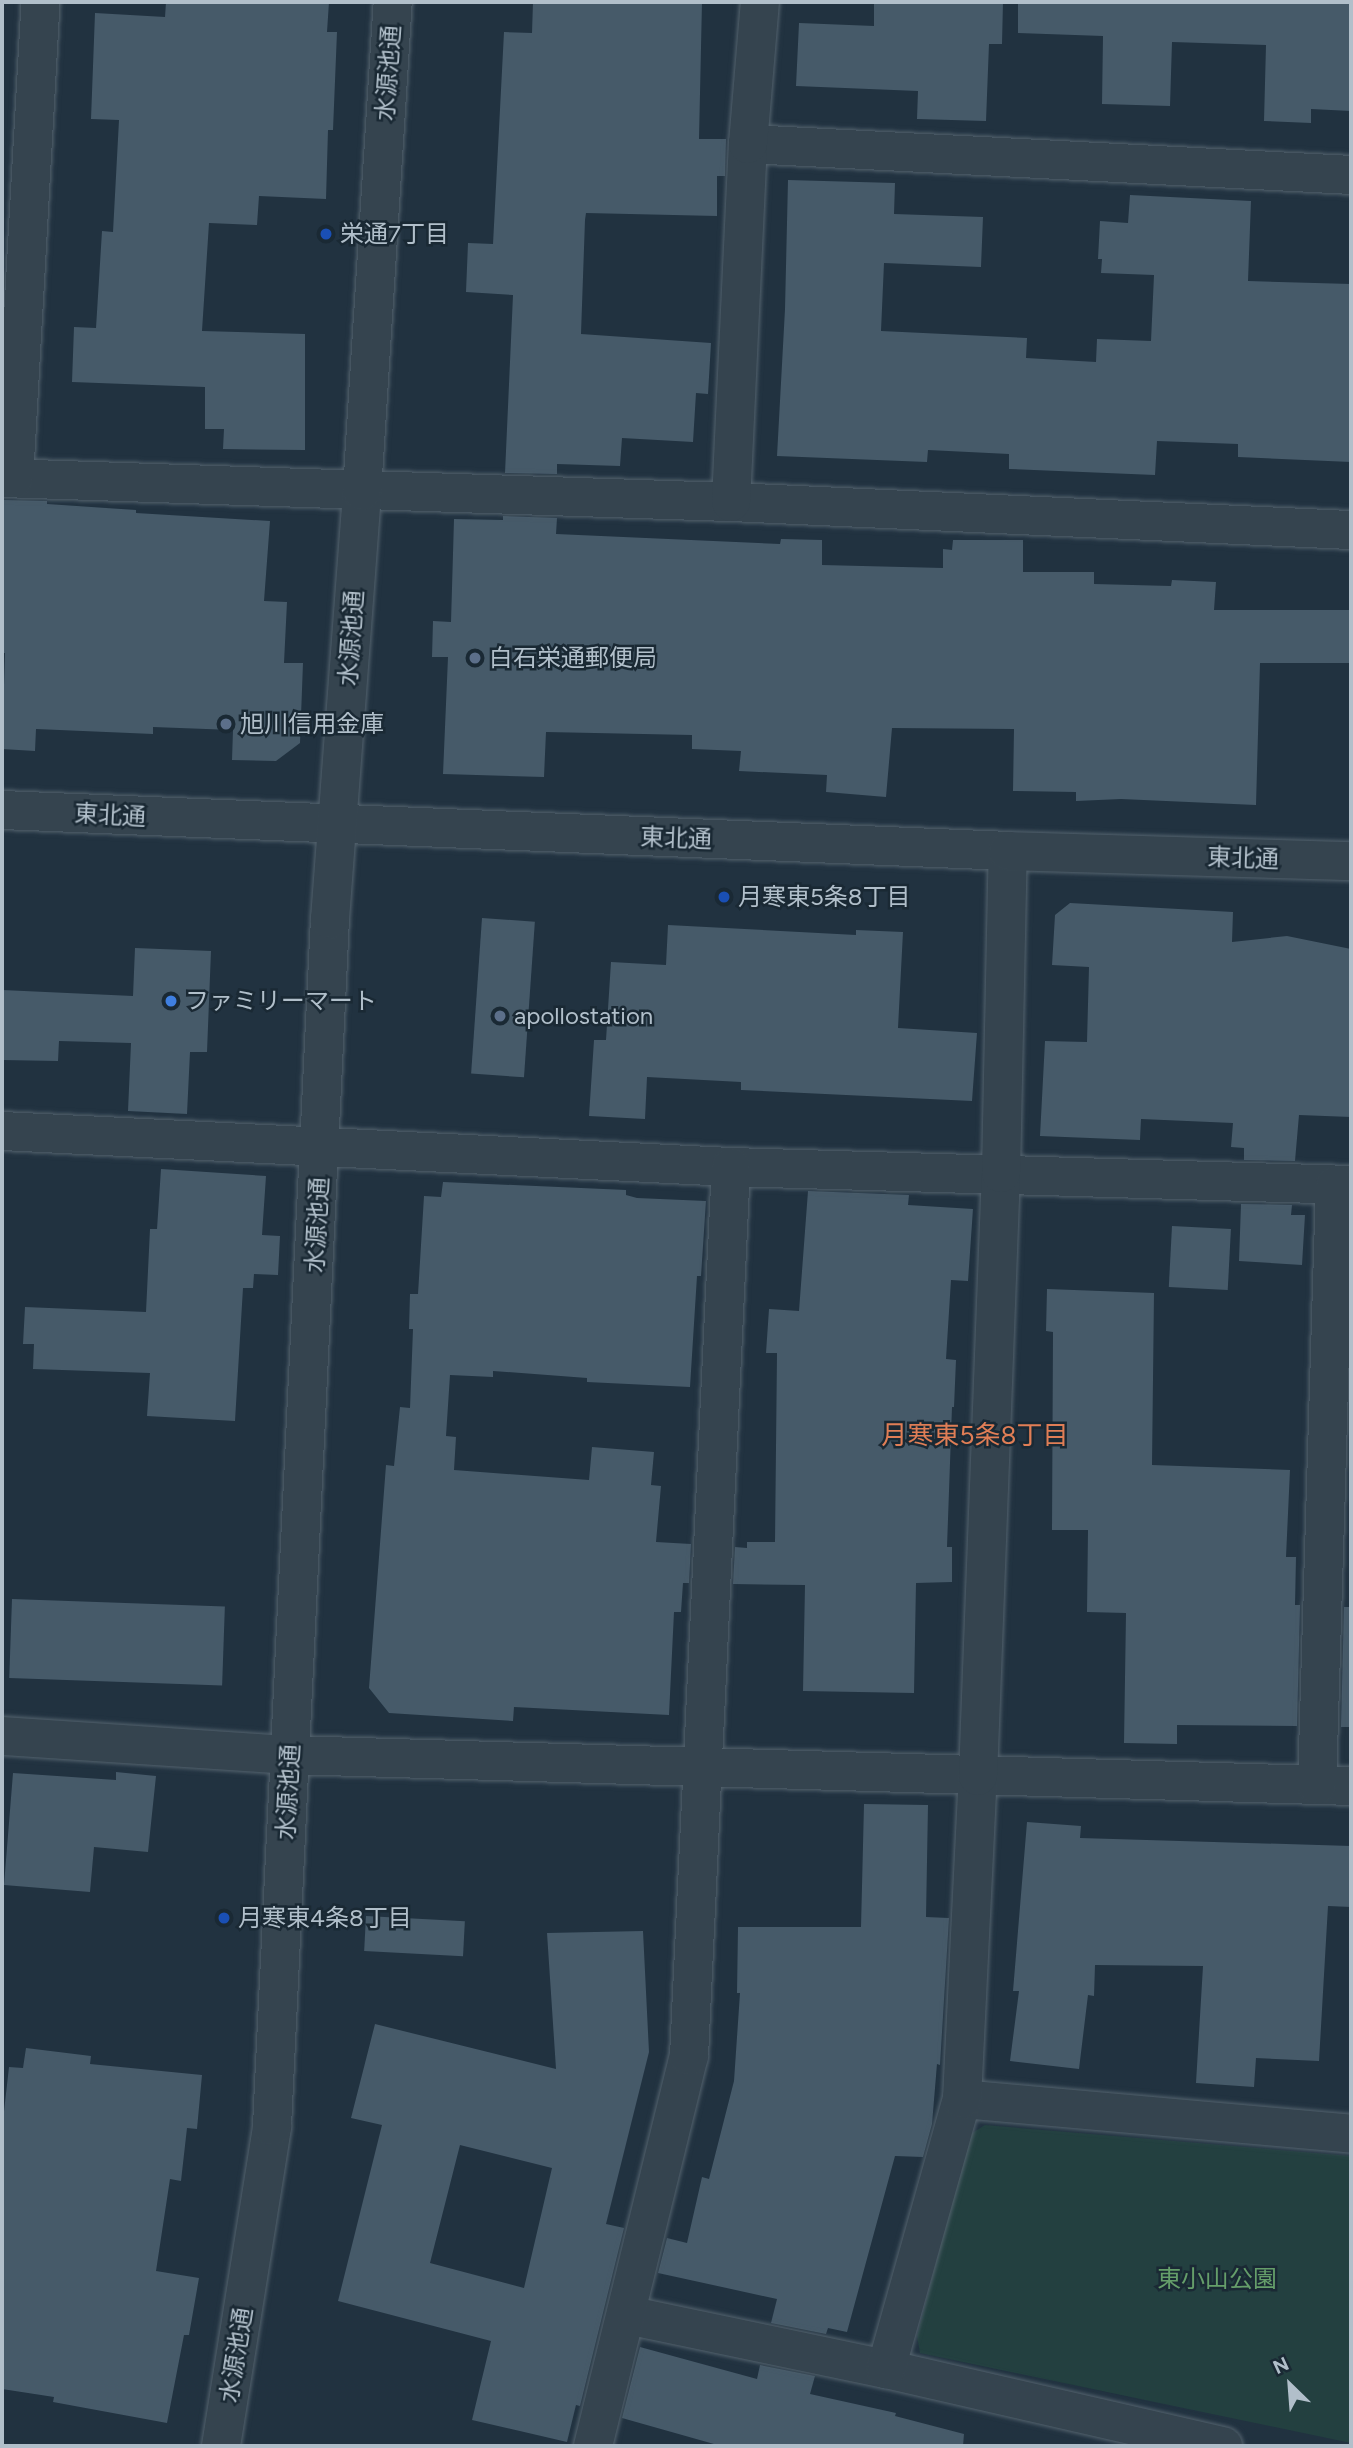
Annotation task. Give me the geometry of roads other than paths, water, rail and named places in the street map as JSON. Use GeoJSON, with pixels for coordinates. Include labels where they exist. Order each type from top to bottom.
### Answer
{"type":"FeatureCollection","features":[{"type":"Feature","properties":{"kind":"street"},"geometry":{"type":"LineString","coordinates":[[41,2],[17,115],[8,478],[731,502],[1351,530]]}},
{"type":"Feature","properties":{"kind":"street","name":"水源池通"},"geometry":{"type":"LineString","coordinates":[[221,2446],[272,2126],[337,825],[362,491],[393,2]]}},
{"type":"Feature","properties":{"kind":"street"},"geometry":{"type":"LineString","coordinates":[[731,502],[748,145],[760,2]]}},
{"type":"Feature","properties":{"kind":"street"},"geometry":{"type":"LineString","coordinates":[[748,145],[1351,175]]}},
{"type":"Feature","properties":{"kind":"street","name":"東北通"},"geometry":{"type":"LineString","coordinates":[[2,810],[1008,851],[1351,861]]}},
{"type":"Feature","properties":{"kind":"street"},"geometry":{"type":"LineString","coordinates":[[886,2369],[962,2099],[978,1776],[1001,1174],[1008,851]]}},
{"type":"Feature","properties":{"kind":"street"},"geometry":{"type":"LineString","coordinates":[[2,1131],[732,1167],[1343,1185],[1334,1786],[290,1755],[2,1736]]}},
{"type":"Feature","properties":{"kind":"street"},"geometry":{"type":"LineString","coordinates":[[593,2446],[689,2056],[732,1167]]}},
{"type":"Feature","properties":{"kind":"street"},"geometry":{"type":"LineString","coordinates":[[962,2099],[1351,2134]]}},
{"type":"Feature","properties":{"kind":"street"},"geometry":{"type":"LineString","coordinates":[[627,2315],[886,2369],[1223,2446]]}},
{"type":"Feature","properties":{"kind":"place","name":"栄通7丁目"},"geometry":{"type":"Point","coordinates":[326,234]}},
{"type":"Feature","properties":{"kind":"place","name":"白石栄通郵便局"},"geometry":{"type":"Point","coordinates":[475,658]}},
{"type":"Feature","properties":{"kind":"place","name":"旭川信用金庫"},"geometry":{"type":"Point","coordinates":[226,724]}},
{"type":"Feature","properties":{"kind":"place","name":"月寒東5条8丁目"},"geometry":{"type":"Point","coordinates":[724,897]}},
{"type":"Feature","properties":{"kind":"place","name":"ファミリーマート"},"geometry":{"type":"Point","coordinates":[171,1001]}},
{"type":"Feature","properties":{"kind":"place","name":"apollostation"},"geometry":{"type":"Point","coordinates":[500,1016]}},
{"type":"Feature","properties":{"kind":"place","name":"月寒東4条8丁目"},"geometry":{"type":"Point","coordinates":[224,1918]}},
{"type":"Feature","properties":{"kind":"district","name":"月寒東5条8丁目"},"geometry":{"type":"Point","coordinates":[975,1436]}},
{"type":"Feature","properties":{"kind":"park label","name":"東小山公園"},"geometry":{"type":"Point","coordinates":[1217,2279]}}]}
